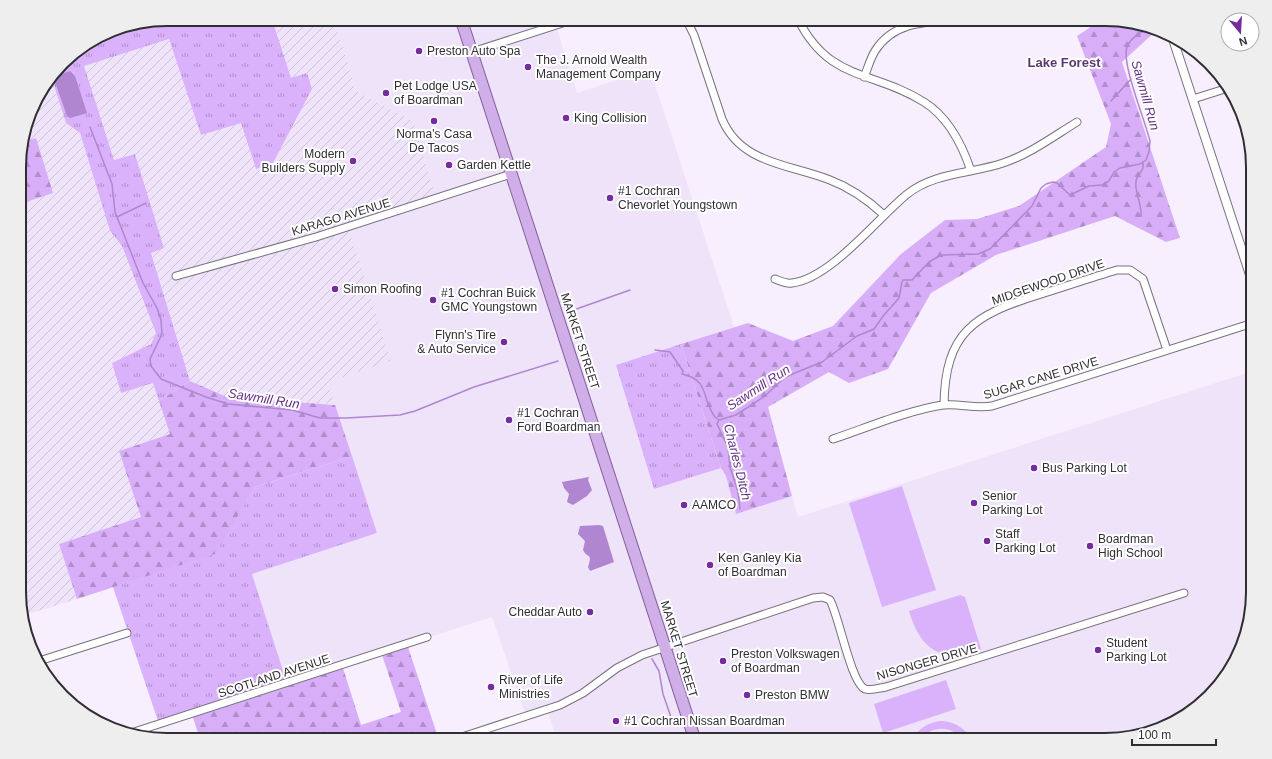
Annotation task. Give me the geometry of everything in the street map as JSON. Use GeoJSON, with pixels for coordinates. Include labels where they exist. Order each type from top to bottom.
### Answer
{"type":"FeatureCollection","features":[{"type":"Feature","properties":{"kind":"main road","name":"MARKET STREET"},"geometry":{"type":"LineString","coordinates":[[463,26],[693,733]]}},
{"type":"Feature","properties":{"kind":"street"},"geometry":{"type":"LineString","coordinates":[[472,52],[553,26]]}},
{"type":"Feature","properties":{"kind":"street"},"geometry":{"type":"LineString","coordinates":[[690,26],[694,35],[722,119],[728,132],[737,143],[753,154],[844,186],[867,200],[884,215]]}},
{"type":"Feature","properties":{"kind":"street"},"geometry":{"type":"LineString","coordinates":[[802,26],[808,36],[827,58],[844,69],[914,96],[935,110],[955,135],[970,171]]}},
{"type":"Feature","properties":{"kind":"street"},"geometry":{"type":"LineString","coordinates":[[864,77],[879,45],[889,35],[908,26]]}},
{"type":"Feature","properties":{"kind":"street"},"geometry":{"type":"LineString","coordinates":[[1175,45],[1246,262]]}},
{"type":"Feature","properties":{"kind":"street"},"geometry":{"type":"LineString","coordinates":[[1193,99],[1222,90]]}},
{"type":"Feature","properties":{"kind":"street"},"geometry":{"type":"LineString","coordinates":[[775,279],[791,284],[820,271],[843,255],[884,215],[907,195],[924,184],[939,178],[993,166],[1017,158],[1078,122]]}},
{"type":"Feature","properties":{"kind":"street","name":"KARAGO AVENUE"},"geometry":{"type":"LineString","coordinates":[[176,276],[316,237],[511,174]]}},
{"type":"Feature","properties":{"kind":"street","name":"MIDGEWOOD DRIVE"},"geometry":{"type":"LineString","coordinates":[[944,404],[946,372],[952,354],[965,334],[981,319],[1006,305],[1117,270],[1130,270],[1143,279],[1167,350]]}},
{"type":"Feature","properties":{"kind":"street","name":"SUGAR CANE DRIVE"},"geometry":{"type":"LineString","coordinates":[[833,439],[924,409],[944,404],[976,408],[992,406],[1246,325]]}},
{"type":"Feature","properties":{"kind":"street","name":"NISONGER DRIVE"},"geometry":{"type":"LineString","coordinates":[[665,648],[813,598],[828,598],[832,605],[859,683],[864,688],[874,689],[991,655],[1184,593]]}},
{"type":"Feature","properties":{"kind":"street"},"geometry":{"type":"LineString","coordinates":[[44,659],[127,633]]}},
{"type":"Feature","properties":{"kind":"street","name":"SCOTLAND AVENUE"},"geometry":{"type":"LineString","coordinates":[[140,730],[427,638]]}},
{"type":"Feature","properties":{"kind":"street"},"geometry":{"type":"LineString","coordinates":[[474,733],[560,705],[583,693],[624,664],[665,648]]}},
{"type":"Feature","properties":{"kind":"shaded area"},"geometry":{"type":"Polygon","coordinates":[[[274,26],[336,26],[356,91],[413,121],[436,198],[348,227],[391,361],[328,382],[335,405],[227,397],[190,381],[151,252],[164,248],[135,154],[114,160],[83,66],[169,39],[201,135],[241,122],[256,169],[291,78],[274,26]]]}},
{"type":"Feature","properties":{"kind":"shaded area"},"geometry":{"type":"Polygon","coordinates":[[[336,26],[556,26],[577,93],[650,69],[734,327],[616,365],[654,489],[721,468],[726,476],[736,514],[792,496],[798,517],[1246,373],[1246,601],[1241,628],[1235,646],[1217,678],[1205,692],[1191,704],[1175,714],[1159,722],[1141,728],[1114,733],[555,733],[547,710],[526,716],[492,617],[287,683],[252,574],[377,533],[327,382],[348,227],[436,198],[413,121],[356,91],[336,26]]]}},
{"type":"Feature","properties":{"kind":"shaded area"},"geometry":{"type":"Polygon","coordinates":[[[70,71],[75,76],[87,113],[70,118],[67,116],[55,81],[61,74],[70,71]]]}},
{"type":"Feature","properties":{"kind":"shaded area"},"geometry":{"type":"Polygon","coordinates":[[[53,84],[66,123],[80,133],[110,231],[122,246],[156,333],[151,344],[112,363],[121,393],[153,383],[170,434],[119,451],[141,517],[59,544],[77,599],[28,614],[26,601],[26,158],[31,131],[37,113],[53,84]]]}},
{"type":"Feature","properties":{"kind":"shaded area"},"geometry":{"type":"Polygon","coordinates":[[[589,477],[588,480],[592,490],[587,496],[573,505],[567,502],[569,494],[564,488],[562,482],[589,477]]]}},
{"type":"Feature","properties":{"kind":"shaded area"},"geometry":{"type":"Polygon","coordinates":[[[580,526],[603,526],[614,562],[590,571],[588,567],[590,557],[583,550],[585,541],[578,534],[580,526]]]}},
{"type":"Feature","properties":{"kind":"green space"},"geometry":{"type":"Polygon","coordinates":[[[274,26],[291,78],[307,73],[312,89],[273,163],[256,169],[241,123],[201,135],[169,39],[84,66],[114,160],[135,154],[164,248],[151,253],[190,381],[159,401],[153,383],[121,393],[112,363],[151,344],[156,333],[122,246],[110,231],[80,133],[66,123],[53,84],[67,67],[81,55],[113,37],[149,27],[274,26]]]}},
{"type":"Feature","properties":{"kind":"green space"},"geometry":{"type":"Polygon","coordinates":[[[1092,26],[1123,27],[1152,35],[1122,62],[1180,238],[1166,242],[1115,216],[996,255],[931,293],[888,369],[849,383],[829,372],[768,407],[792,496],[736,514],[726,476],[721,468],[681,344],[748,323],[793,341],[833,326],[901,254],[945,220],[977,219],[1019,206],[1106,147],[1111,124],[1077,36],[1092,26]]]}},
{"type":"Feature","properties":{"kind":"green space"},"geometry":{"type":"Polygon","coordinates":[[[36,138],[53,193],[26,202],[26,158],[29,140],[36,138]]]}},
{"type":"Feature","properties":{"kind":"green space"},"geometry":{"type":"Polygon","coordinates":[[[681,344],[721,468],[654,489],[616,365],[681,344]]]}},
{"type":"Feature","properties":{"kind":"green space"},"geometry":{"type":"Polygon","coordinates":[[[190,381],[227,397],[335,405],[352,456],[255,487],[215,554],[77,599],[59,544],[141,517],[119,451],[170,434],[159,401],[190,381]]]}},
{"type":"Feature","properties":{"kind":"green space"},"geometry":{"type":"Polygon","coordinates":[[[352,456],[377,533],[252,574],[287,683],[159,724],[113,587],[214,554],[255,487],[352,456]]]}},
{"type":"Feature","properties":{"kind":"green space"},"geometry":{"type":"Polygon","coordinates":[[[902,486],[936,590],[882,607],[849,503],[902,486]]]}},
{"type":"Feature","properties":{"kind":"green space"},"geometry":{"type":"Polygon","coordinates":[[[960,595],[965,597],[981,649],[966,654],[947,655],[931,648],[925,643],[912,620],[909,611],[960,595]]]}},
{"type":"Feature","properties":{"kind":"green space"},"geometry":{"type":"Polygon","coordinates":[[[407,644],[437,733],[198,733],[192,714],[342,665],[361,725],[401,712],[381,652],[407,644]]]}},
{"type":"Feature","properties":{"kind":"green space"},"geometry":{"type":"Polygon","coordinates":[[[946,680],[956,709],[883,733],[874,704],[946,680]]]}},
{"type":"Feature","properties":{"kind":"green space"},"geometry":{"type":"Polygon","coordinates":[[[942,721],[951,723],[959,726],[967,733],[955,733],[947,729],[936,729],[928,733],[917,733],[924,726],[942,721]]]}},
{"type":"Feature","properties":{"kind":"waterway","name":"Sawmill Run"},"geometry":{"type":"LineString","coordinates":[[655,350],[670,352],[683,371],[682,374],[691,377],[701,385],[715,417],[719,420],[736,415],[765,396],[785,377],[822,362],[857,336],[874,329],[899,298],[903,280],[912,280],[929,262],[941,255],[978,254],[990,249],[1032,206],[1041,188],[1046,184],[1053,182],[1057,183],[1070,195],[1089,186],[1102,185],[1109,181],[1114,172],[1120,168],[1140,164],[1146,160],[1149,152],[1150,141],[1130,78],[1126,55],[1127,47],[1131,40],[1143,32]]}},
{"type":"Feature","properties":{"kind":"waterway"},"geometry":{"type":"LineString","coordinates":[[1111,101],[1131,79]]}},
{"type":"Feature","properties":{"kind":"waterway","name":"Sawmill Run"},"geometry":{"type":"LineString","coordinates":[[90,127],[112,184],[115,212],[143,283],[157,308],[161,320],[162,334],[150,359],[151,366],[161,379],[228,404],[292,410],[320,418],[346,418],[400,415],[415,411],[474,387],[558,361]]}},
{"type":"Feature","properties":{"kind":"waterway"},"geometry":{"type":"LineString","coordinates":[[1141,216],[1136,185],[1137,178],[1143,168],[1143,163]]}},
{"type":"Feature","properties":{"kind":"waterway"},"geometry":{"type":"LineString","coordinates":[[117,217],[146,203]]}},
{"type":"Feature","properties":{"kind":"waterway","name":"Sawmill Run"},"geometry":{"type":"LineString","coordinates":[[568,312],[630,290]]}},
{"type":"Feature","properties":{"kind":"waterway","name":"Charles Ditch"},"geometry":{"type":"LineString","coordinates":[[719,420],[717,424],[728,447],[730,467],[738,492],[740,509]]}},
{"type":"Feature","properties":{"kind":"waterway","name":"Charles Ditch"},"geometry":{"type":"LineString","coordinates":[[652,659],[659,671],[663,694],[672,720]]}},
{"type":"Feature","properties":{"kind":"place","name":"Preston Auto Spa"},"geometry":{"type":"Point","coordinates":[419,51]}},
{"type":"Feature","properties":{"kind":"place","name":"The J. Arnold Wealth Management Company"},"geometry":{"type":"Point","coordinates":[528,67]}},
{"type":"Feature","properties":{"kind":"place","name":"Pet Lodge USA of Boardman"},"geometry":{"type":"Point","coordinates":[386,93]}},
{"type":"Feature","properties":{"kind":"place","name":"King Collision"},"geometry":{"type":"Point","coordinates":[566,118]}},
{"type":"Feature","properties":{"kind":"place","name":"Norma's Casa De Tacos"},"geometry":{"type":"Point","coordinates":[434,121]}},
{"type":"Feature","properties":{"kind":"place","name":"Modern Builders Supply"},"geometry":{"type":"Point","coordinates":[353,161]}},
{"type":"Feature","properties":{"kind":"place","name":"Garden Kettle"},"geometry":{"type":"Point","coordinates":[449,165]}},
{"type":"Feature","properties":{"kind":"place","name":"#1 Cochran Chevorlet Youngstown"},"geometry":{"type":"Point","coordinates":[610,198]}},
{"type":"Feature","properties":{"kind":"place","name":"Simon Roofing"},"geometry":{"type":"Point","coordinates":[335,289]}},
{"type":"Feature","properties":{"kind":"place","name":"#1 Cochran Buick GMC Youngstown"},"geometry":{"type":"Point","coordinates":[433,300]}},
{"type":"Feature","properties":{"kind":"place","name":"Flynn's Tire & Auto Service"},"geometry":{"type":"Point","coordinates":[504,342]}},
{"type":"Feature","properties":{"kind":"place","name":"#1 Cochran Ford Boardman"},"geometry":{"type":"Point","coordinates":[509,420]}},
{"type":"Feature","properties":{"kind":"place","name":"Bus Parking Lot"},"geometry":{"type":"Point","coordinates":[1034,468]}},
{"type":"Feature","properties":{"kind":"place","name":"Senior Parking Lot"},"geometry":{"type":"Point","coordinates":[974,503]}},
{"type":"Feature","properties":{"kind":"place","name":"AAMCO"},"geometry":{"type":"Point","coordinates":[684,505]}},
{"type":"Feature","properties":{"kind":"place","name":"Staff Parking Lot"},"geometry":{"type":"Point","coordinates":[987,541]}},
{"type":"Feature","properties":{"kind":"place","name":"Boardman High School"},"geometry":{"type":"Point","coordinates":[1090,546]}},
{"type":"Feature","properties":{"kind":"place","name":"Ken Ganley Kia of Boardman"},"geometry":{"type":"Point","coordinates":[710,565]}},
{"type":"Feature","properties":{"kind":"place","name":"Cheddar Auto"},"geometry":{"type":"Point","coordinates":[590,612]}},
{"type":"Feature","properties":{"kind":"place","name":"Student Parking Lot"},"geometry":{"type":"Point","coordinates":[1098,650]}},
{"type":"Feature","properties":{"kind":"place","name":"Preston Volkswagen of Boardman"},"geometry":{"type":"Point","coordinates":[723,661]}},
{"type":"Feature","properties":{"kind":"place","name":"River of Life Ministries"},"geometry":{"type":"Point","coordinates":[491,687]}},
{"type":"Feature","properties":{"kind":"place","name":"Preston BMW"},"geometry":{"type":"Point","coordinates":[747,695]}},
{"type":"Feature","properties":{"kind":"place","name":"#1 Cochran Nissan Boardman"},"geometry":{"type":"Point","coordinates":[616,721]}},
{"type":"Feature","properties":{"kind":"district","name":"Lake Forest"},"geometry":{"type":"Point","coordinates":[1064,62]}}]}
